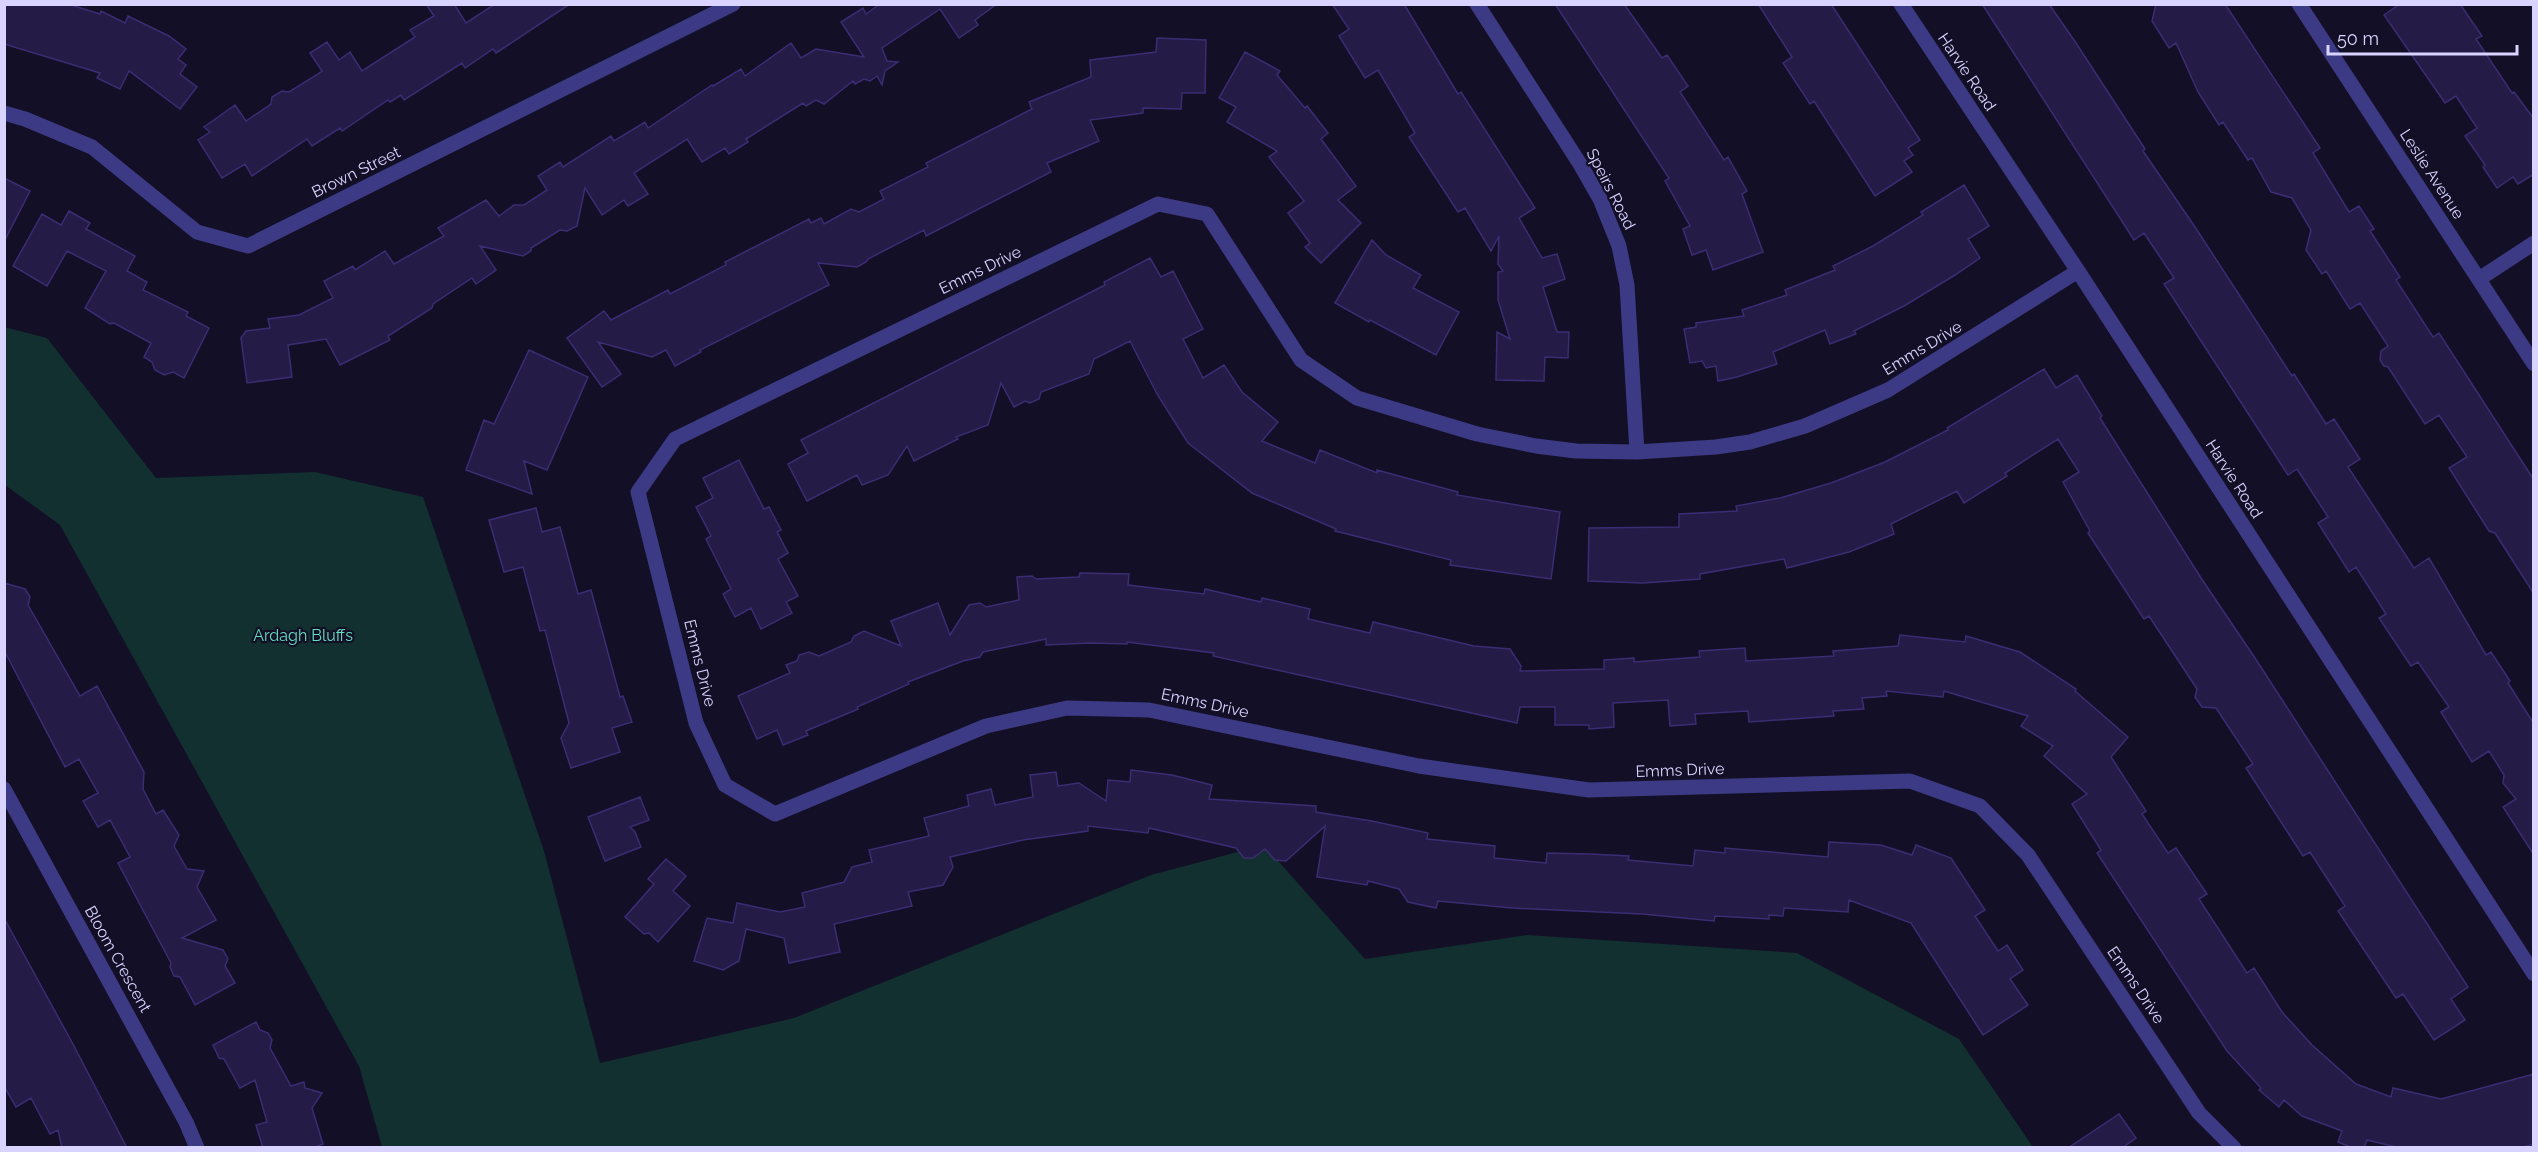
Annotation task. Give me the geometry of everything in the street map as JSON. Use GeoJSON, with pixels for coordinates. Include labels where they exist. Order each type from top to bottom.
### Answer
{"type":"FeatureCollection","features":[{"type":"Feature","properties":{"kind":"street","name":"Brown Street"},"geometry":{"type":"LineString","coordinates":[[4,112],[92,147],[197,232],[248,246],[733,4]]}},
{"type":"Feature","properties":{"kind":"street","name":"Speirs Road"},"geometry":{"type":"LineString","coordinates":[[1477,4],[1580,164],[1600,199],[1619,246],[1627,285],[1637,452]]}},
{"type":"Feature","properties":{"kind":"street","name":"Harvie Road"},"geometry":{"type":"LineString","coordinates":[[1901,4],[2078,271],[2534,974]]}},
{"type":"Feature","properties":{"kind":"street","name":"Leslie Avenue"},"geometry":{"type":"LineString","coordinates":[[2299,4],[2534,364]]}},
{"type":"Feature","properties":{"kind":"street","name":"Emms Drive"},"geometry":{"type":"LineString","coordinates":[[2078,271],[1888,390],[1805,426],[1750,442],[1716,447],[1637,452],[1576,451],[1536,446],[1477,434],[1357,398],[1301,360],[1207,214],[1158,204],[675,439],[638,492],[696,723],[725,785],[776,814],[986,726],[1067,708],[1149,710],[1419,766],[1589,790],[1910,781],[1980,806],[2028,855],[2199,1113],[2234,1148]]}},
{"type":"Feature","properties":{"kind":"street"},"geometry":{"type":"LineString","coordinates":[[2479,279],[2534,243]]}},
{"type":"Feature","properties":{"kind":"street","name":"Bloom Crescent"},"geometry":{"type":"LineString","coordinates":[[4,789],[186,1122],[197,1148]]}},
{"type":"Feature","properties":{"kind":"green space","name":"Ardagh Bluffs"},"geometry":{"type":"Polygon","coordinates":[[[4,327],[47,338],[156,478],[315,472],[423,497],[544,851],[600,1063],[794,1018],[1151,875],[1264,845],[1365,959],[1527,935],[1797,953],[1959,1039],[2033,1147],[382,1147],[359,1066],[60,525],[5,485],[4,327]]]}},
{"type":"Feature","properties":{"kind":"building"},"geometry":{"type":"Polygon","coordinates":[[[4,4],[68,4],[100,14],[101,11],[125,23],[128,16],[169,36],[186,49],[178,59],[186,65],[180,74],[197,87],[180,109],[129,71],[120,89],[97,78],[100,73],[4,44],[4,4]]]}},
{"type":"Feature","properties":{"kind":"building"},"geometry":{"type":"Polygon","coordinates":[[[426,4],[454,4],[466,23],[495,4],[570,4],[496,53],[493,49],[465,68],[462,63],[404,100],[401,95],[390,102],[388,100],[342,131],[340,128],[312,146],[307,139],[252,176],[245,164],[222,178],[198,140],[210,132],[204,127],[235,105],[246,121],[271,104],[272,97],[282,91],[289,92],[318,74],[322,71],[310,53],[327,42],[339,60],[350,52],[362,71],[415,37],[410,30],[434,16],[426,4]]]}},
{"type":"Feature","properties":{"kind":"building"},"geometry":{"type":"Polygon","coordinates":[[[880,4],[997,4],[975,20],[978,25],[959,38],[940,9],[882,48],[887,61],[898,62],[885,71],[882,85],[877,76],[870,81],[864,79],[855,84],[853,81],[824,104],[816,100],[806,106],[803,103],[746,139],[748,142],[729,154],[725,148],[702,162],[687,139],[634,173],[648,194],[628,206],[624,200],[602,215],[585,188],[577,226],[567,231],[560,230],[531,248],[531,251],[523,256],[480,246],[496,270],[476,284],[472,278],[433,304],[432,308],[388,336],[390,340],[340,365],[326,339],[288,345],[292,377],[247,383],[241,338],[246,331],[270,328],[268,319],[299,315],[333,298],[324,281],[353,266],[355,270],[385,251],[394,264],[444,236],[438,228],[486,200],[499,216],[514,205],[524,205],[547,190],[538,176],[560,162],[563,167],[611,136],[614,141],[645,122],[648,128],[712,85],[741,69],[745,76],[791,43],[801,58],[816,49],[864,57],[841,22],[863,8],[866,14],[880,4]]]}},
{"type":"Feature","properties":{"kind":"building"},"geometry":{"type":"Polygon","coordinates":[[[1332,4],[1404,4],[1458,94],[1461,92],[1535,208],[1519,218],[1542,258],[1557,254],[1565,279],[1543,287],[1557,332],[1569,332],[1568,358],[1545,357],[1544,381],[1496,380],[1497,332],[1510,339],[1498,300],[1498,272],[1503,271],[1498,264],[1499,236],[1491,251],[1465,208],[1458,212],[1409,137],[1415,133],[1378,70],[1365,78],[1339,36],[1349,29],[1332,4]]]}},
{"type":"Feature","properties":{"kind":"building"},"geometry":{"type":"Polygon","coordinates":[[[1555,4],[1624,4],[1662,58],[1667,55],[1688,86],[1680,92],[1724,160],[1728,157],[1747,191],[1742,194],[1763,252],[1713,270],[1706,250],[1692,255],[1683,229],[1690,226],[1665,181],[1669,178],[1555,4]]]}},
{"type":"Feature","properties":{"kind":"building"},"geometry":{"type":"Polygon","coordinates":[[[1758,4],[1831,4],[1920,140],[1908,148],[1913,155],[1904,161],[1912,172],[1875,196],[1814,101],[1810,104],[1783,63],[1792,57],[1758,4]]]}},
{"type":"Feature","properties":{"kind":"building"},"geometry":{"type":"Polygon","coordinates":[[[1982,4],[2049,4],[2292,376],[2294,374],[2326,424],[2334,419],[2360,459],[2348,467],[2414,568],[2429,558],[2486,655],[2491,652],[2510,681],[2508,683],[2534,724],[2534,855],[2503,807],[2516,799],[2503,783],[2504,775],[2489,751],[2472,762],[2441,712],[2449,707],[2418,662],[2411,666],[2379,618],[2386,614],[2356,567],[2349,572],[2318,523],[2328,517],[2297,469],[2288,475],[2164,284],[2174,278],[2144,233],[2134,240],[1982,4]]]}},
{"type":"Feature","properties":{"kind":"building"},"geometry":{"type":"Polygon","coordinates":[[[2156,4],[2225,4],[2320,148],[2313,153],[2349,212],[2359,206],[2374,229],[2370,231],[2400,277],[2396,280],[2433,337],[2439,333],[2534,480],[2534,594],[2495,533],[2489,531],[2449,468],[2467,457],[2439,415],[2425,424],[2388,367],[2384,366],[2380,360],[2381,351],[2388,346],[2360,303],[2350,309],[2326,271],[2322,274],[2306,250],[2311,230],[2292,198],[2271,192],[2252,158],[2248,160],[2223,122],[2219,125],[2198,92],[2176,43],[2169,48],[2152,21],[2156,4]]]}},
{"type":"Feature","properties":{"kind":"building"},"geometry":{"type":"Polygon","coordinates":[[[2400,4],[2460,4],[2482,36],[2476,39],[2512,93],[2514,92],[2534,119],[2534,174],[2518,184],[2513,177],[2497,188],[2483,167],[2485,165],[2465,136],[2477,128],[2456,96],[2445,103],[2384,15],[2400,4]]]}},
{"type":"Feature","properties":{"kind":"building"},"geometry":{"type":"Polygon","coordinates":[[[1157,38],[1206,40],[1205,93],[1182,93],[1181,109],[1143,108],[1143,113],[1090,120],[1099,141],[1047,163],[1051,172],[926,236],[924,230],[857,267],[818,263],[829,285],[700,350],[701,352],[675,366],[666,350],[652,357],[598,342],[621,374],[602,387],[567,338],[604,311],[611,320],[668,290],[670,294],[726,265],[725,262],[809,219],[811,223],[821,218],[824,224],[851,209],[859,212],[884,199],[880,191],[928,167],[926,163],[1032,109],[1029,102],[1091,77],[1090,60],[1156,52],[1157,38]]]}},
{"type":"Feature","properties":{"kind":"building"},"geometry":{"type":"Polygon","coordinates":[[[1245,52],[1280,71],[1277,75],[1305,108],[1307,106],[1328,133],[1321,139],[1356,186],[1338,200],[1361,223],[1321,263],[1305,247],[1310,243],[1288,213],[1304,201],[1269,157],[1277,151],[1227,122],[1236,107],[1219,98],[1245,52]]]}},
{"type":"Feature","properties":{"kind":"building"},"geometry":{"type":"Polygon","coordinates":[[[4,178],[30,191],[4,242],[4,178]]]}},
{"type":"Feature","properties":{"kind":"building"},"geometry":{"type":"Polygon","coordinates":[[[1964,185],[1989,226],[1968,239],[1980,258],[1955,275],[1904,306],[1854,331],[1856,334],[1830,344],[1825,330],[1773,352],[1777,364],[1718,381],[1716,366],[1706,368],[1702,361],[1690,363],[1684,329],[1696,327],[1696,323],[1744,316],[1742,310],[1787,295],[1785,290],[1835,270],[1833,266],[1873,246],[1923,215],[1921,212],[1964,185]]]}},
{"type":"Feature","properties":{"kind":"building"},"geometry":{"type":"Polygon","coordinates":[[[69,211],[90,223],[86,229],[135,256],[127,271],[147,282],[143,290],[188,312],[186,316],[209,328],[184,378],[173,372],[164,375],[155,370],[152,362],[144,357],[151,343],[114,323],[110,324],[85,308],[106,271],[67,251],[47,286],[13,266],[42,214],[61,225],[69,211]]]}},
{"type":"Feature","properties":{"kind":"building"},"geometry":{"type":"Polygon","coordinates":[[[1372,240],[1386,255],[1421,275],[1413,288],[1459,312],[1436,355],[1335,303],[1372,240]]]}},
{"type":"Feature","properties":{"kind":"building"},"geometry":{"type":"Polygon","coordinates":[[[1150,258],[1161,277],[1173,271],[1203,329],[1183,339],[1203,378],[1224,365],[1242,392],[1278,422],[1262,441],[1315,463],[1320,450],[1377,473],[1377,470],[1458,492],[1457,495],[1560,512],[1551,579],[1450,565],[1451,560],[1335,531],[1336,529],[1252,493],[1188,443],[1157,394],[1130,341],[1094,359],[1089,374],[1041,392],[1039,399],[1030,403],[1025,401],[1014,407],[1001,383],[988,425],[956,437],[958,439],[914,461],[907,446],[888,475],[862,485],[857,475],[807,501],[788,464],[808,453],[801,440],[1105,285],[1104,282],[1150,258]]]}},
{"type":"Feature","properties":{"kind":"building"},"geometry":{"type":"Polygon","coordinates":[[[529,350],[588,377],[547,470],[524,461],[532,494],[466,470],[484,420],[494,424],[529,350]]]}},
{"type":"Feature","properties":{"kind":"building"},"geometry":{"type":"Polygon","coordinates":[[[2044,369],[2056,388],[2077,375],[2102,416],[2100,418],[2201,578],[2468,987],[2451,999],[2465,1020],[2434,1040],[2403,994],[2396,998],[2338,911],[2345,906],[2310,852],[2303,856],[2246,768],[2253,764],[2216,708],[2202,707],[2195,697],[2197,689],[2149,616],[2144,619],[2088,533],[2090,531],[2063,482],[2079,472],[2058,439],[2005,473],[2007,476],[1964,503],[1957,491],[1891,524],[1894,534],[1849,552],[1787,568],[1784,559],[1700,574],[1700,579],[1643,583],[1588,581],[1589,528],[1679,527],[1679,514],[1737,511],[1736,506],[1780,498],[1831,483],[1885,462],[1948,430],[1947,428],[2044,369]]]}},
{"type":"Feature","properties":{"kind":"building"},"geometry":{"type":"Polygon","coordinates":[[[739,460],[764,509],[769,507],[781,530],[777,532],[788,553],[778,559],[798,596],[786,602],[792,613],[761,629],[751,608],[735,617],[723,594],[731,589],[706,539],[711,536],[696,507],[713,498],[703,478],[739,460]]]}},
{"type":"Feature","properties":{"kind":"building"},"geometry":{"type":"Polygon","coordinates":[[[536,508],[542,532],[560,527],[578,594],[591,590],[620,697],[623,696],[632,722],[612,728],[620,752],[571,768],[561,738],[569,723],[545,630],[540,631],[523,567],[504,572],[489,520],[536,508]]]}},
{"type":"Feature","properties":{"kind":"building"},"geometry":{"type":"Polygon","coordinates":[[[1080,573],[1129,574],[1128,585],[1204,594],[1205,589],[1261,602],[1262,598],[1310,609],[1308,619],[1370,633],[1373,622],[1474,646],[1510,649],[1521,666],[1520,671],[1604,669],[1604,660],[1634,658],[1634,662],[1700,657],[1699,651],[1745,648],[1746,661],[1834,656],[1833,651],[1898,646],[1900,635],[1965,642],[1966,636],[2020,652],[2076,689],[2075,691],[2128,737],[2111,757],[2146,811],[2142,814],[2168,853],[2176,848],[2207,894],[2199,899],[2247,973],[2254,968],[2282,1012],[2312,1045],[2356,1084],[2391,1097],[2393,1088],[2441,1099],[2534,1074],[2534,1144],[2520,1148],[2400,1148],[2367,1140],[2364,1148],[2353,1148],[2338,1142],[2342,1131],[2302,1116],[2284,1100],[2279,1107],[2259,1090],[2261,1088],[2227,1051],[2097,853],[2101,850],[2072,804],[2087,794],[2044,756],[2053,746],[2021,726],[2028,716],[1944,691],[1943,697],[1886,691],[1887,696],[1862,698],[1864,709],[1833,711],[1834,716],[1749,722],[1748,711],[1695,714],[1696,724],[1670,726],[1668,700],[1613,703],[1614,727],[1589,729],[1589,725],[1555,725],[1555,707],[1520,707],[1517,723],[1213,656],[1214,653],[1127,642],[1127,644],[1046,645],[1046,639],[983,652],[980,657],[908,682],[909,684],[857,707],[858,709],[806,731],[808,735],[783,745],[777,730],[757,739],[738,696],[790,673],[786,665],[797,661],[799,655],[809,652],[819,656],[851,642],[854,636],[864,631],[901,646],[891,621],[938,603],[950,635],[969,605],[980,603],[986,607],[1019,600],[1017,577],[1032,576],[1036,579],[1079,577],[1080,573]]]}},
{"type":"Feature","properties":{"kind":"building"},"geometry":{"type":"Polygon","coordinates":[[[4,583],[25,589],[30,597],[28,605],[80,696],[97,686],[144,772],[143,789],[156,814],[163,810],[179,835],[174,846],[187,869],[204,871],[197,887],[216,920],[182,938],[223,950],[228,959],[225,966],[235,983],[195,1005],[180,977],[174,976],[170,967],[171,963],[118,863],[130,857],[110,820],[98,827],[83,801],[98,793],[79,759],[65,767],[4,650],[4,583]]]}},
{"type":"Feature","properties":{"kind":"building"},"geometry":{"type":"Polygon","coordinates":[[[1131,770],[1172,775],[1212,785],[1209,799],[1316,806],[1316,812],[1428,833],[1427,839],[1495,846],[1494,858],[1546,863],[1547,853],[1629,856],[1628,860],[1693,866],[1695,850],[1725,853],[1725,848],[1828,857],[1829,842],[1881,845],[1912,855],[1916,845],[1951,858],[1985,910],[1975,916],[1998,951],[2007,945],[2023,970],[2010,979],[2028,1005],[1983,1035],[1911,923],[1849,900],[1848,912],[1784,908],[1783,916],[1769,915],[1769,919],[1715,916],[1714,921],[1438,901],[1436,908],[1408,902],[1399,889],[1368,881],[1367,885],[1317,877],[1325,826],[1286,861],[1275,860],[1265,849],[1253,858],[1244,858],[1236,848],[1149,828],[1148,833],[1088,826],[1088,831],[1023,840],[950,857],[953,867],[943,885],[908,892],[912,906],[834,924],[840,952],[789,963],[784,938],[746,929],[739,961],[723,970],[694,961],[707,918],[733,923],[737,903],[780,912],[805,907],[802,893],[844,882],[852,867],[872,862],[869,850],[929,836],[924,818],[969,806],[967,795],[991,789],[995,805],[1033,797],[1030,775],[1056,772],[1058,786],[1079,783],[1106,801],[1108,780],[1130,782],[1131,770]]]}},
{"type":"Feature","properties":{"kind":"building"},"geometry":{"type":"Polygon","coordinates":[[[640,797],[649,820],[630,827],[635,832],[641,847],[605,861],[588,817],[640,797]]]}},
{"type":"Feature","properties":{"kind":"building"},"geometry":{"type":"Polygon","coordinates":[[[666,859],[686,876],[673,891],[690,906],[658,942],[649,933],[644,934],[625,917],[654,884],[648,879],[666,859]]]}},
{"type":"Feature","properties":{"kind":"building"},"geometry":{"type":"Polygon","coordinates":[[[4,918],[127,1148],[62,1148],[58,1130],[50,1134],[31,1098],[16,1107],[4,1086],[4,918]]]}},
{"type":"Feature","properties":{"kind":"building"},"geometry":{"type":"Polygon","coordinates":[[[256,1022],[260,1030],[268,1033],[272,1040],[270,1048],[291,1086],[304,1082],[305,1088],[322,1093],[312,1108],[323,1144],[312,1148],[263,1148],[256,1125],[267,1122],[255,1080],[240,1088],[224,1059],[219,1058],[213,1045],[256,1022]]]}},
{"type":"Feature","properties":{"kind":"building"},"geometry":{"type":"Polygon","coordinates":[[[2119,1114],[2136,1138],[2122,1148],[2068,1148],[2119,1114]]]}}]}
